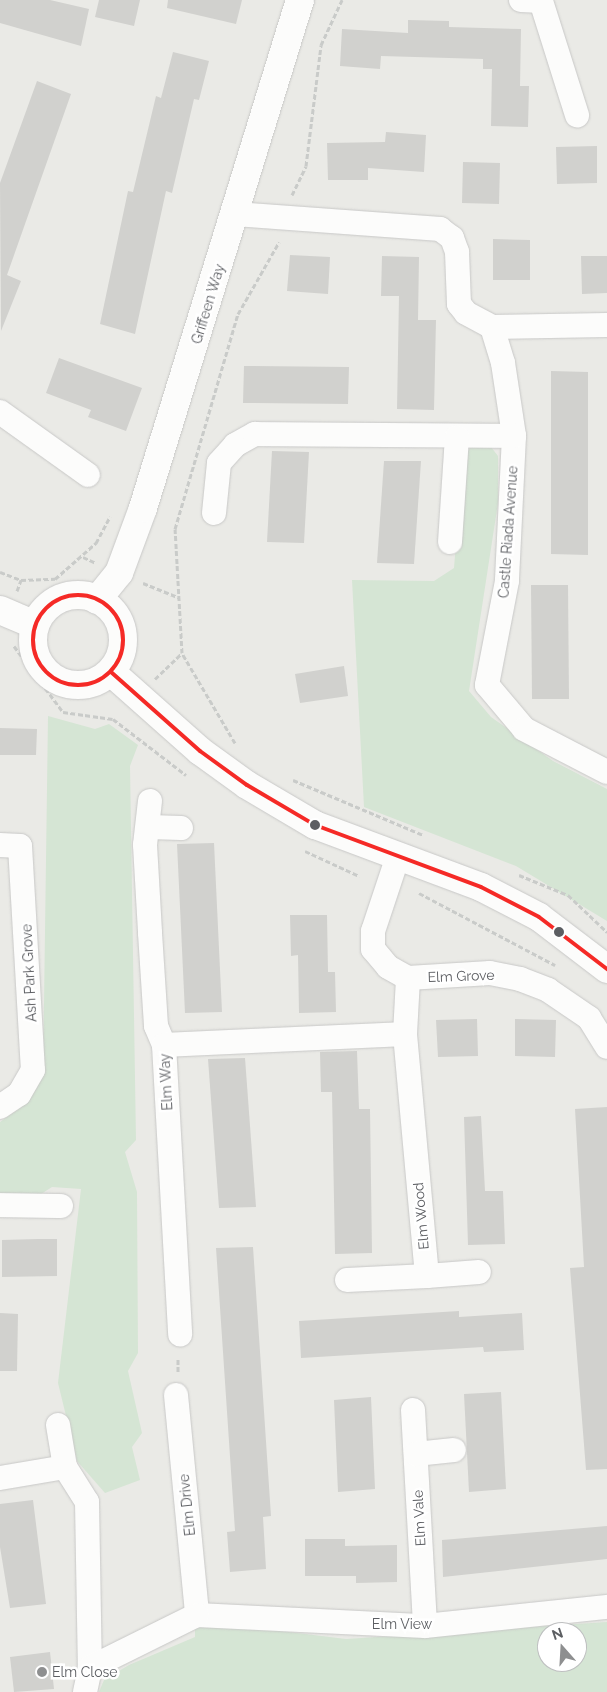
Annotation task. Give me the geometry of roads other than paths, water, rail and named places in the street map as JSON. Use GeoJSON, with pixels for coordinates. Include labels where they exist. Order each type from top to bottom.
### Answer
{"type":"FeatureCollection","features":[{"type":"Feature","properties":{"kind":"street","name":"Griffeen Way"},"geometry":{"type":"LineString","coordinates":[[97,600],[119,573],[143,508],[300,0]]}},
{"type":"Feature","properties":{"kind":"street"},"geometry":{"type":"LineString","coordinates":[[535,0],[577,116]]}},
{"type":"Feature","properties":{"kind":"street"},"geometry":{"type":"LineString","coordinates":[[235,214],[440,230],[452,238],[457,252],[459,304],[492,327],[607,325]]}},
{"type":"Feature","properties":{"kind":"street","name":"Castle Riada Avenue"},"geometry":{"type":"LineString","coordinates":[[492,327],[503,363],[514,436],[507,580],[486,685],[524,728],[607,772]]}},
{"type":"Feature","properties":{"kind":"street"},"geometry":{"type":"LineString","coordinates":[[0,412],[88,475]]}},
{"type":"Feature","properties":{"kind":"street"},"geometry":{"type":"LineString","coordinates":[[214,513],[219,463],[235,445],[255,434],[514,436]]}},
{"type":"Feature","properties":{"kind":"street"},"geometry":{"type":"LineString","coordinates":[[450,542],[457,436]]}},
{"type":"Feature","properties":{"kind":"street"},"geometry":{"type":"LineString","coordinates":[[83,595],[97,600],[113,613],[122,632],[122,646],[111,672],[83,684],[53,678],[34,654],[35,625],[54,601],[83,595]]}},
{"type":"Feature","properties":{"kind":"street"},"geometry":{"type":"LineString","coordinates":[[0,610],[35,625]]}},
{"type":"Feature","properties":{"kind":"street"},"geometry":{"type":"LineString","coordinates":[[111,672],[200,752],[247,785],[315,824],[396,859],[489,891],[546,922],[607,969]]}},
{"type":"Feature","properties":{"kind":"street","name":"Elm Way"},"geometry":{"type":"LineString","coordinates":[[150,801],[149,827],[145,845],[156,1026],[164,1044],[180,1335]]}},
{"type":"Feature","properties":{"kind":"street"},"geometry":{"type":"LineString","coordinates":[[149,827],[181,828]]}},
{"type":"Feature","properties":{"kind":"street","name":"Ash Park Grove"},"geometry":{"type":"LineString","coordinates":[[0,845],[20,846],[33,1070],[19,1094],[0,1107]]}},
{"type":"Feature","properties":{"kind":"street"},"geometry":{"type":"LineString","coordinates":[[396,859],[373,931],[373,949],[388,968],[408,978]]}},
{"type":"Feature","properties":{"kind":"street","name":"Elm Grove"},"geometry":{"type":"LineString","coordinates":[[408,978],[490,973],[520,979],[548,990],[589,1018],[607,1047]]}},
{"type":"Feature","properties":{"kind":"street","name":"Elm Wood"},"geometry":{"type":"LineString","coordinates":[[408,978],[405,1034],[427,1276]]}},
{"type":"Feature","properties":{"kind":"street"},"geometry":{"type":"LineString","coordinates":[[164,1044],[405,1034]]}},
{"type":"Feature","properties":{"kind":"street"},"geometry":{"type":"LineString","coordinates":[[0,1205],[61,1206]]}},
{"type":"Feature","properties":{"kind":"street"},"geometry":{"type":"LineString","coordinates":[[347,1280],[479,1272]]}},
{"type":"Feature","properties":{"kind":"street","name":"Elm Drive"},"geometry":{"type":"LineString","coordinates":[[176,1395],[197,1615]]}},
{"type":"Feature","properties":{"kind":"street","name":"Elm Vale"},"geometry":{"type":"LineString","coordinates":[[413,1410],[425,1626]]}},
{"type":"Feature","properties":{"kind":"street"},"geometry":{"type":"LineString","coordinates":[[58,1425],[65,1467],[87,1502],[90,1668],[85,1692]]}},
{"type":"Feature","properties":{"kind":"street"},"geometry":{"type":"LineString","coordinates":[[416,1454],[454,1450]]}},
{"type":"Feature","properties":{"kind":"street"},"geometry":{"type":"LineString","coordinates":[[0,1478],[65,1467]]}},
{"type":"Feature","properties":{"kind":"street","name":"Elm View"},"geometry":{"type":"LineString","coordinates":[[197,1615],[425,1626],[607,1607]]}},
{"type":"Feature","properties":{"kind":"street"},"geometry":{"type":"LineString","coordinates":[[90,1668],[197,1615]]}},
{"type":"Feature","properties":{"kind":"place","name":"Elm Close"},"geometry":{"type":"Point","coordinates":[42,1672]}}]}
